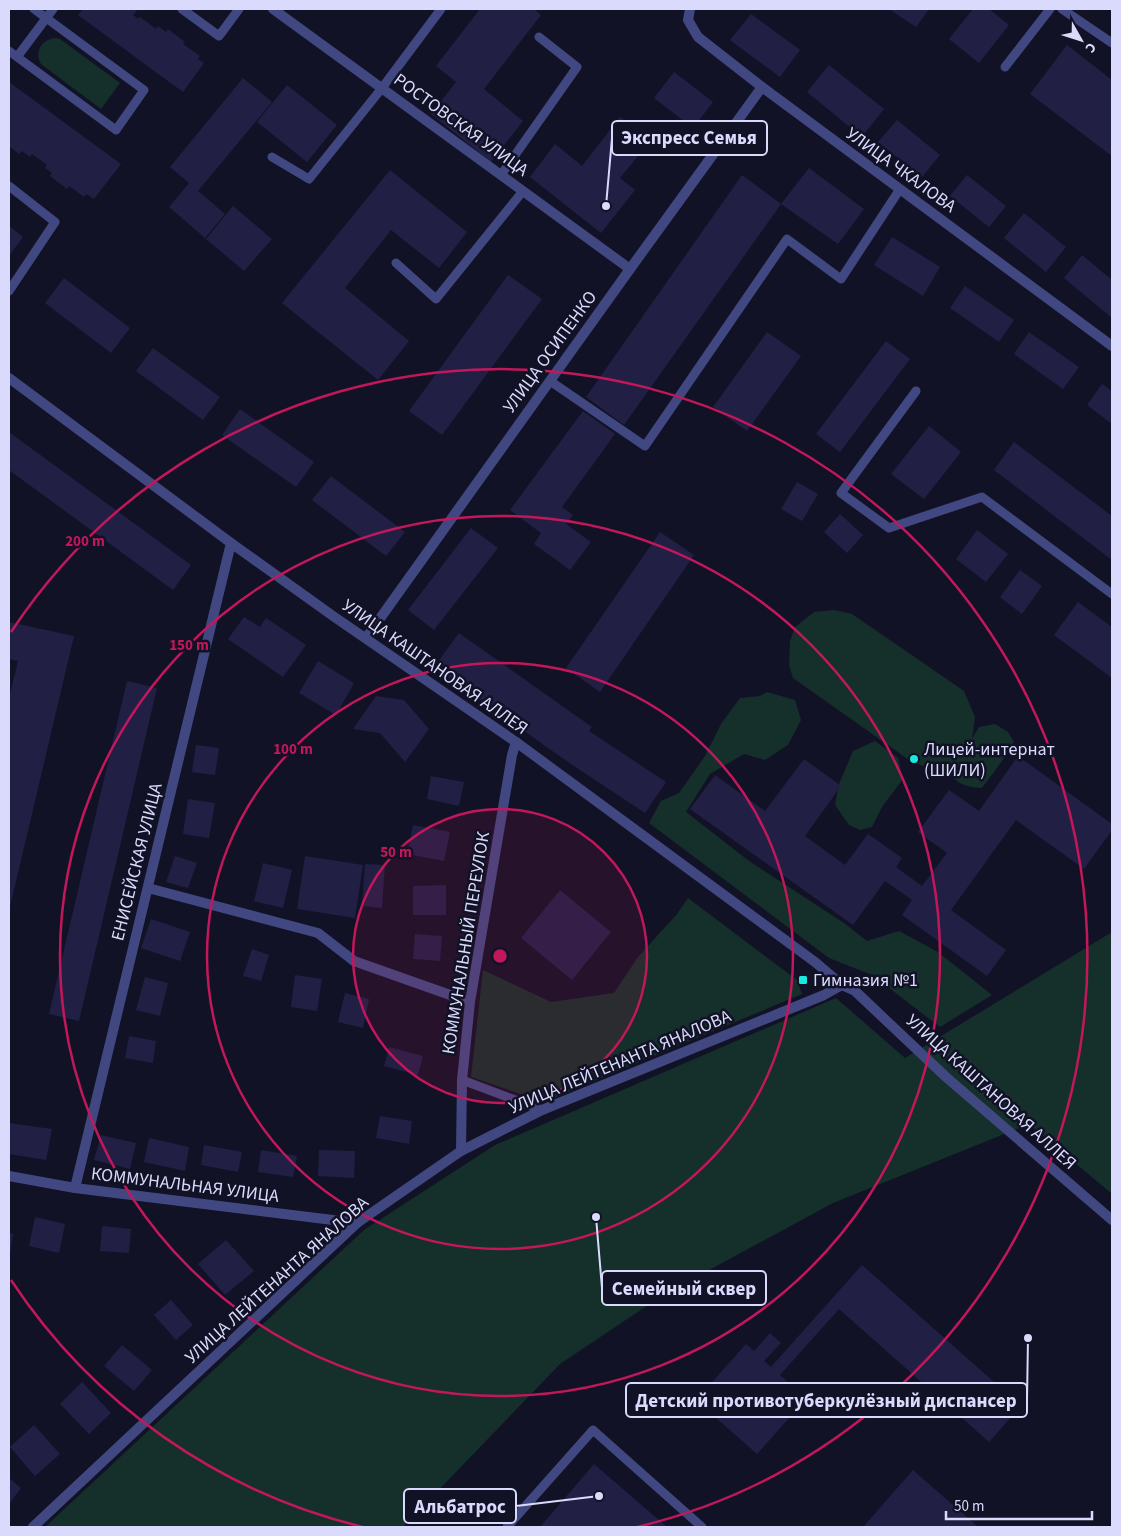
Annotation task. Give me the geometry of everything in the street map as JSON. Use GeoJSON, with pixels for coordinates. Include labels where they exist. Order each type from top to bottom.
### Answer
{"type":"FeatureCollection","features":[{"type":"Feature","properties":{"kind":"street","name":"РОСТОВСКАЯ УЛИЦА"},"geometry":{"type":"LineString","coordinates":[[273,9],[630,268]]}},
{"type":"Feature","properties":{"kind":"street","name":"УЛИЦА ЧКАЛОВА"},"geometry":{"type":"LineString","coordinates":[[690,9],[688,20],[698,37],[762,87],[1112,346]]}},
{"type":"Feature","properties":{"kind":"street","name":"УЛИЦА ОСИПЕНКО"},"geometry":{"type":"LineString","coordinates":[[366,638],[630,268],[762,87]]}},
{"type":"Feature","properties":{"kind":"street","name":"УЛИЦА КАШТАНОВАЯ АЛЛЕЯ"},"geometry":{"type":"LineString","coordinates":[[9,378],[231,543],[516,742],[845,986],[855,991],[946,1077],[1112,1220]]}},
{"type":"Feature","properties":{"kind":"street","name":"ЕНИСЕЙСКАЯ УЛИЦА"},"geometry":{"type":"LineString","coordinates":[[75,1188],[231,543]]}},
{"type":"Feature","properties":{"kind":"street","name":"КОММУНАЛЬНЫЙ ПЕРЕУЛОК"},"geometry":{"type":"LineString","coordinates":[[460,1151],[462,1080],[470,1002],[512,755],[516,742]]}},
{"type":"Feature","properties":{"kind":"street"},"geometry":{"type":"LineString","coordinates":[[148,888],[318,932],[354,961],[470,1002]]}},
{"type":"Feature","properties":{"kind":"street","name":"УЛИЦА ЛЕЙТЕНАНТА ЯНАЛОВА"},"geometry":{"type":"LineString","coordinates":[[33,1527],[357,1223],[460,1151],[542,1110],[845,986]]}},
{"type":"Feature","properties":{"kind":"street","name":"КОММУНАЛЬНАЯ УЛИЦА"},"geometry":{"type":"LineString","coordinates":[[9,1176],[75,1188],[357,1223]]}},
{"type":"Feature","properties":{"kind":"lane"},"geometry":{"type":"LineString","coordinates":[[9,51],[116,130],[144,90],[34,9]]}},
{"type":"Feature","properties":{"kind":"lane"},"geometry":{"type":"LineString","coordinates":[[17,57],[53,9]]}},
{"type":"Feature","properties":{"kind":"lane"},"geometry":{"type":"LineString","coordinates":[[182,9],[219,36],[239,9]]}},
{"type":"Feature","properties":{"kind":"lane"},"geometry":{"type":"LineString","coordinates":[[272,157],[309,179],[382,88],[441,9]]}},
{"type":"Feature","properties":{"kind":"lane"},"geometry":{"type":"LineString","coordinates":[[1005,67],[1050,9]]}},
{"type":"Feature","properties":{"kind":"lane"},"geometry":{"type":"LineString","coordinates":[[1062,9],[1112,43]]}},
{"type":"Feature","properties":{"kind":"lane"},"geometry":{"type":"LineString","coordinates":[[501,175],[577,67],[539,37]]}},
{"type":"Feature","properties":{"kind":"lane"},"geometry":{"type":"LineString","coordinates":[[9,186],[55,222],[9,291]]}},
{"type":"Feature","properties":{"kind":"lane"},"geometry":{"type":"LineString","coordinates":[[550,380],[645,446],[788,239],[841,279],[900,189]]}},
{"type":"Feature","properties":{"kind":"lane"},"geometry":{"type":"LineString","coordinates":[[396,263],[436,299],[523,191]]}},
{"type":"Feature","properties":{"kind":"lane"},"geometry":{"type":"LineString","coordinates":[[916,391],[841,493],[889,528],[982,497],[1112,594]]}},
{"type":"Feature","properties":{"kind":"lane"},"geometry":{"type":"LineString","coordinates":[[462,1080],[542,1110]]}},
{"type":"Feature","properties":{"kind":"lane"},"geometry":{"type":"LineString","coordinates":[[506,1527],[593,1430],[702,1527]]}},
{"type":"Feature","properties":{"kind":"green space"},"geometry":{"type":"Polygon","coordinates":[[[55,38],[60,39],[120,83],[101,109],[41,64],[38,55],[40,47],[46,41],[55,38]]]}},
{"type":"Feature","properties":{"kind":"green space"},"geometry":{"type":"Polygon","coordinates":[[[834,610],[852,614],[964,691],[975,717],[972,739],[979,727],[995,724],[1008,732],[1014,742],[982,788],[962,784],[954,778],[948,769],[923,766],[909,760],[793,678],[789,665],[790,641],[795,627],[814,612],[834,610]]]}},
{"type":"Feature","properties":{"kind":"green space"},"geometry":{"type":"Polygon","coordinates":[[[767,692],[795,700],[801,720],[788,745],[765,760],[744,754],[710,774],[686,812],[749,861],[844,923],[867,941],[899,931],[938,952],[992,995],[940,1027],[872,975],[829,958],[649,823],[661,801],[679,793],[705,756],[721,724],[740,698],[760,696],[767,692]]]}},
{"type":"Feature","properties":{"kind":"green space"},"geometry":{"type":"Polygon","coordinates":[[[875,741],[898,758],[903,779],[882,807],[872,827],[860,830],[849,825],[835,805],[839,784],[853,751],[875,741]]]}},
{"type":"Feature","properties":{"kind":"green space"},"geometry":{"type":"Polygon","coordinates":[[[688,898],[797,980],[802,994],[544,1102],[471,1077],[483,970],[551,1002],[614,993],[638,957],[677,914],[688,898]]]}},
{"type":"Feature","properties":{"kind":"green space"},"geometry":{"type":"Polygon","coordinates":[[[1112,932],[1112,1194],[1029,1124],[833,1203],[663,1295],[560,1364],[403,1527],[45,1527],[364,1230],[495,1145],[836,998],[905,1058],[1112,932]]]}},
{"type":"Feature","properties":{"kind":"building"},"geometry":{"type":"Polygon","coordinates":[[[83,9],[138,9],[133,15],[138,19],[140,17],[156,29],[158,26],[166,32],[168,29],[185,42],[183,44],[200,56],[198,59],[204,63],[183,92],[78,15],[83,9]]]}},
{"type":"Feature","properties":{"kind":"building"},"geometry":{"type":"Polygon","coordinates":[[[480,9],[534,9],[541,15],[484,89],[523,121],[491,162],[431,114],[456,82],[436,66],[480,9]]]}},
{"type":"Feature","properties":{"kind":"building"},"geometry":{"type":"Polygon","coordinates":[[[889,9],[929,9],[916,27],[889,9]]]}},
{"type":"Feature","properties":{"kind":"building"},"geometry":{"type":"Polygon","coordinates":[[[973,9],[989,9],[1009,25],[979,63],[949,39],[973,9]]]}},
{"type":"Feature","properties":{"kind":"building"},"geometry":{"type":"Polygon","coordinates":[[[751,14],[800,50],[780,77],[730,40],[751,14]]]}},
{"type":"Feature","properties":{"kind":"building"},"geometry":{"type":"Polygon","coordinates":[[[1067,45],[1112,80],[1112,156],[1030,94],[1067,45]]]}},
{"type":"Feature","properties":{"kind":"building"},"geometry":{"type":"Polygon","coordinates":[[[829,65],[884,109],[862,137],[807,92],[829,65]]]}},
{"type":"Feature","properties":{"kind":"building"},"geometry":{"type":"Polygon","coordinates":[[[674,72],[713,102],[693,128],[654,98],[674,72]]]}},
{"type":"Feature","properties":{"kind":"building"},"geometry":{"type":"Polygon","coordinates":[[[243,78],[272,102],[198,191],[225,214],[205,238],[169,207],[189,183],[170,167],[243,78]]]}},
{"type":"Feature","properties":{"kind":"building"},"geometry":{"type":"Polygon","coordinates":[[[9,82],[121,164],[94,199],[86,194],[84,197],[69,186],[67,189],[50,176],[52,173],[45,168],[47,165],[32,154],[30,157],[22,151],[19,154],[9,146],[9,82]]]}},
{"type":"Feature","properties":{"kind":"building"},"geometry":{"type":"Polygon","coordinates":[[[287,85],[337,125],[307,162],[257,122],[287,85]]]}},
{"type":"Feature","properties":{"kind":"building"},"geometry":{"type":"Polygon","coordinates":[[[620,117],[650,141],[620,178],[635,190],[601,233],[530,177],[555,144],[582,166],[620,117]]]}},
{"type":"Feature","properties":{"kind":"building"},"geometry":{"type":"Polygon","coordinates":[[[897,120],[940,155],[922,177],[878,142],[897,120]]]}},
{"type":"Feature","properties":{"kind":"building"},"geometry":{"type":"Polygon","coordinates":[[[809,168],[864,209],[838,244],[781,204],[809,168]]]}},
{"type":"Feature","properties":{"kind":"building"},"geometry":{"type":"Polygon","coordinates":[[[390,170],[467,232],[439,268],[391,230],[345,288],[409,341],[378,380],[282,303],[390,170]]]}},
{"type":"Feature","properties":{"kind":"building"},"geometry":{"type":"Polygon","coordinates":[[[742,175],[781,204],[624,425],[586,397],[742,175]]]}},
{"type":"Feature","properties":{"kind":"building"},"geometry":{"type":"Polygon","coordinates":[[[967,175],[1006,206],[989,227],[950,196],[967,175]]]}},
{"type":"Feature","properties":{"kind":"building"},"geometry":{"type":"Polygon","coordinates":[[[233,206],[272,239],[244,271],[206,239],[233,206]]]}},
{"type":"Feature","properties":{"kind":"building"},"geometry":{"type":"Polygon","coordinates":[[[1024,213],[1066,247],[1046,272],[1004,238],[1024,213]]]}},
{"type":"Feature","properties":{"kind":"building"},"geometry":{"type":"Polygon","coordinates":[[[9,226],[23,237],[9,256],[9,226]]]}},
{"type":"Feature","properties":{"kind":"building"},"geometry":{"type":"Polygon","coordinates":[[[892,237],[940,267],[923,296],[874,265],[892,237]]]}},
{"type":"Feature","properties":{"kind":"building"},"geometry":{"type":"Polygon","coordinates":[[[1082,255],[1112,280],[1112,318],[1064,278],[1082,255]]]}},
{"type":"Feature","properties":{"kind":"building"},"geometry":{"type":"Polygon","coordinates":[[[508,275],[542,299],[442,435],[409,411],[508,275]]]}},
{"type":"Feature","properties":{"kind":"building"},"geometry":{"type":"Polygon","coordinates":[[[64,278],[130,328],[111,353],[45,303],[64,278]]]}},
{"type":"Feature","properties":{"kind":"building"},"geometry":{"type":"Polygon","coordinates":[[[965,286],[1014,320],[999,342],[950,308],[965,286]]]}},
{"type":"Feature","properties":{"kind":"building"},"geometry":{"type":"Polygon","coordinates":[[[767,332],[801,356],[747,431],[713,407],[767,332]]]}},
{"type":"Feature","properties":{"kind":"building"},"geometry":{"type":"Polygon","coordinates":[[[1029,332],[1079,367],[1063,389],[1014,354],[1029,332]]]}},
{"type":"Feature","properties":{"kind":"building"},"geometry":{"type":"Polygon","coordinates":[[[886,341],[910,359],[840,452],[816,434],[886,341]]]}},
{"type":"Feature","properties":{"kind":"building"},"geometry":{"type":"Polygon","coordinates":[[[153,348],[220,397],[203,420],[136,371],[153,348]]]}},
{"type":"Feature","properties":{"kind":"building"},"geometry":{"type":"Polygon","coordinates":[[[1102,384],[1112,391],[1112,424],[1087,405],[1102,384]]]}},
{"type":"Feature","properties":{"kind":"building"},"geometry":{"type":"Polygon","coordinates":[[[240,409],[314,462],[296,487],[222,435],[240,409]]]}},
{"type":"Feature","properties":{"kind":"building"},"geometry":{"type":"Polygon","coordinates":[[[583,411],[615,434],[562,507],[573,515],[566,524],[591,542],[570,570],[534,544],[541,533],[510,510],[583,411]]]}},
{"type":"Feature","properties":{"kind":"building"},"geometry":{"type":"Polygon","coordinates":[[[929,426],[961,452],[924,499],[891,474],[929,426]]]}},
{"type":"Feature","properties":{"kind":"building"},"geometry":{"type":"Polygon","coordinates":[[[9,432],[191,565],[173,590],[9,470],[9,432]]]}},
{"type":"Feature","properties":{"kind":"building"},"geometry":{"type":"Polygon","coordinates":[[[1014,442],[1112,516],[1112,560],[994,470],[1014,442]]]}},
{"type":"Feature","properties":{"kind":"building"},"geometry":{"type":"Polygon","coordinates":[[[331,476],[405,532],[386,556],[312,500],[331,476]]]}},
{"type":"Feature","properties":{"kind":"building"},"geometry":{"type":"Polygon","coordinates":[[[797,482],[818,494],[802,521],[781,509],[797,482]]]}},
{"type":"Feature","properties":{"kind":"building"},"geometry":{"type":"Polygon","coordinates":[[[840,514],[863,535],[847,553],[824,532],[840,514]]]}},
{"type":"Feature","properties":{"kind":"building"},"geometry":{"type":"Polygon","coordinates":[[[471,528],[498,548],[434,630],[408,610],[471,528]]]}},
{"type":"Feature","properties":{"kind":"building"},"geometry":{"type":"Polygon","coordinates":[[[977,530],[1008,554],[986,582],[956,559],[977,530]]]}},
{"type":"Feature","properties":{"kind":"building"},"geometry":{"type":"Polygon","coordinates":[[[660,532],[694,555],[600,692],[566,668],[660,532]]]}},
{"type":"Feature","properties":{"kind":"building"},"geometry":{"type":"Polygon","coordinates":[[[1020,570],[1042,586],[1022,614],[1000,597],[1020,570]]]}},
{"type":"Feature","properties":{"kind":"building"},"geometry":{"type":"Polygon","coordinates":[[[1078,602],[1112,627],[1112,678],[1054,635],[1078,602]]]}},
{"type":"Feature","properties":{"kind":"building"},"geometry":{"type":"Polygon","coordinates":[[[244,617],[260,627],[266,618],[306,645],[283,677],[228,639],[244,617]]]}},
{"type":"Feature","properties":{"kind":"building"},"geometry":{"type":"Polygon","coordinates":[[[9,622],[74,636],[9,911],[9,698],[18,661],[9,659],[9,622]]]}},
{"type":"Feature","properties":{"kind":"building"},"geometry":{"type":"Polygon","coordinates":[[[459,633],[592,727],[589,731],[666,782],[645,813],[568,762],[434,667],[459,633]]]}},
{"type":"Feature","properties":{"kind":"building"},"geometry":{"type":"Polygon","coordinates":[[[318,661],[354,683],[336,715],[299,693],[318,661]]]}},
{"type":"Feature","properties":{"kind":"building"},"geometry":{"type":"Polygon","coordinates":[[[127,681],[157,688],[79,1021],[49,1014],[127,681]]]}},
{"type":"Feature","properties":{"kind":"building"},"geometry":{"type":"Polygon","coordinates":[[[376,696],[404,700],[429,729],[405,762],[380,733],[353,729],[376,696]]]}},
{"type":"Feature","properties":{"kind":"building"},"geometry":{"type":"Polygon","coordinates":[[[196,745],[219,748],[215,775],[192,772],[196,745]]]}},
{"type":"Feature","properties":{"kind":"building"},"geometry":{"type":"Polygon","coordinates":[[[1018,756],[1112,824],[1112,830],[1084,869],[1016,820],[951,910],[1006,950],[987,976],[902,915],[912,900],[885,881],[853,925],[690,809],[715,775],[765,811],[804,759],[841,786],[805,836],[845,865],[868,834],[902,858],[896,867],[922,886],[947,853],[918,832],[949,790],[979,811],[1018,756]]]}},
{"type":"Feature","properties":{"kind":"building"},"geometry":{"type":"Polygon","coordinates":[[[431,776],[464,782],[459,806],[427,799],[431,776]]]}},
{"type":"Feature","properties":{"kind":"building"},"geometry":{"type":"Polygon","coordinates":[[[188,799],[215,803],[209,838],[183,834],[188,799]]]}},
{"type":"Feature","properties":{"kind":"building"},"geometry":{"type":"Polygon","coordinates":[[[413,825],[450,832],[444,861],[407,854],[413,825]]]}},
{"type":"Feature","properties":{"kind":"building"},"geometry":{"type":"Polygon","coordinates":[[[175,856],[197,863],[188,888],[166,882],[175,856]]]}},
{"type":"Feature","properties":{"kind":"building"},"geometry":{"type":"Polygon","coordinates":[[[305,856],[363,865],[355,918],[297,909],[305,856]]]}},
{"type":"Feature","properties":{"kind":"building"},"geometry":{"type":"Polygon","coordinates":[[[263,863],[292,870],[283,908],[254,901],[263,863]]]}},
{"type":"Feature","properties":{"kind":"building"},"geometry":{"type":"Polygon","coordinates":[[[365,864],[385,865],[382,908],[362,906],[365,864]]]}},
{"type":"Feature","properties":{"kind":"building"},"geometry":{"type":"Polygon","coordinates":[[[446,885],[446,915],[413,915],[413,886],[446,885]]]}},
{"type":"Feature","properties":{"kind":"building"},"geometry":{"type":"Polygon","coordinates":[[[560,890],[611,932],[572,980],[521,938],[560,890]]]}},
{"type":"Feature","properties":{"kind":"building"},"geometry":{"type":"Polygon","coordinates":[[[151,919],[190,932],[180,961],[141,948],[151,919]]]}},
{"type":"Feature","properties":{"kind":"building"},"geometry":{"type":"Polygon","coordinates":[[[415,934],[442,936],[440,961],[413,959],[415,934]]]}},
{"type":"Feature","properties":{"kind":"building"},"geometry":{"type":"Polygon","coordinates":[[[252,949],[269,955],[261,981],[243,976],[252,949]]]}},
{"type":"Feature","properties":{"kind":"building"},"geometry":{"type":"Polygon","coordinates":[[[295,975],[322,979],[317,1011],[291,1007],[295,975]]]}},
{"type":"Feature","properties":{"kind":"building"},"geometry":{"type":"Polygon","coordinates":[[[145,977],[168,983],[160,1016],[136,1010],[145,977]]]}},
{"type":"Feature","properties":{"kind":"building"},"geometry":{"type":"Polygon","coordinates":[[[345,993],[369,999],[363,1028],[338,1022],[345,993]]]}},
{"type":"Feature","properties":{"kind":"building"},"geometry":{"type":"Polygon","coordinates":[[[129,1036],[156,1041],[153,1063],[125,1058],[129,1036]]]}},
{"type":"Feature","properties":{"kind":"building"},"geometry":{"type":"Polygon","coordinates":[[[389,1047],[423,1056],[418,1075],[384,1066],[389,1047]]]}},
{"type":"Feature","properties":{"kind":"building"},"geometry":{"type":"Polygon","coordinates":[[[380,1116],[412,1121],[409,1144],[376,1138],[380,1116]]]}},
{"type":"Feature","properties":{"kind":"building"},"geometry":{"type":"Polygon","coordinates":[[[9,1123],[52,1129],[46,1160],[9,1154],[9,1123]]]}},
{"type":"Feature","properties":{"kind":"building"},"geometry":{"type":"Polygon","coordinates":[[[101,1135],[136,1143],[130,1169],[94,1160],[101,1135]]]}},
{"type":"Feature","properties":{"kind":"building"},"geometry":{"type":"Polygon","coordinates":[[[149,1138],[189,1147],[185,1171],[144,1162],[149,1138]]]}},
{"type":"Feature","properties":{"kind":"building"},"geometry":{"type":"Polygon","coordinates":[[[204,1145],[242,1152],[238,1172],[201,1165],[204,1145]]]}},
{"type":"Feature","properties":{"kind":"building"},"geometry":{"type":"Polygon","coordinates":[[[261,1150],[297,1156],[293,1177],[258,1172],[261,1150]]]}},
{"type":"Feature","properties":{"kind":"building"},"geometry":{"type":"Polygon","coordinates":[[[319,1150],[355,1151],[354,1178],[318,1176],[319,1150]]]}},
{"type":"Feature","properties":{"kind":"building"},"geometry":{"type":"Polygon","coordinates":[[[35,1217],[65,1224],[59,1253],[29,1246],[35,1217]]]}},
{"type":"Feature","properties":{"kind":"building"},"geometry":{"type":"Polygon","coordinates":[[[102,1226],[131,1229],[129,1253],[100,1251],[102,1226]]]}},
{"type":"Feature","properties":{"kind":"building"},"geometry":{"type":"Polygon","coordinates":[[[9,1233],[13,1234],[10,1253],[9,1253],[9,1233]]]}},
{"type":"Feature","properties":{"kind":"building"},"geometry":{"type":"Polygon","coordinates":[[[226,1240],[254,1271],[225,1295],[198,1264],[226,1240]]]}},
{"type":"Feature","properties":{"kind":"building"},"geometry":{"type":"Polygon","coordinates":[[[862,1265],[1021,1406],[989,1442],[839,1309],[780,1375],[806,1399],[757,1454],[696,1400],[746,1344],[754,1351],[770,1333],[781,1343],[764,1361],[771,1367],[862,1265]]]}},
{"type":"Feature","properties":{"kind":"building"},"geometry":{"type":"Polygon","coordinates":[[[171,1300],[193,1325],[176,1340],[154,1315],[171,1300]]]}},
{"type":"Feature","properties":{"kind":"building"},"geometry":{"type":"Polygon","coordinates":[[[122,1345],[152,1370],[134,1391],[104,1366],[122,1345]]]}},
{"type":"Feature","properties":{"kind":"building"},"geometry":{"type":"Polygon","coordinates":[[[82,1382],[111,1413],[89,1434],[60,1404],[82,1382]]]}},
{"type":"Feature","properties":{"kind":"building"},"geometry":{"type":"Polygon","coordinates":[[[34,1425],[60,1454],[35,1476],[10,1447],[34,1425]]]}},
{"type":"Feature","properties":{"kind":"building"},"geometry":{"type":"Polygon","coordinates":[[[594,1464],[667,1527],[540,1527],[594,1464]]]}},
{"type":"Feature","properties":{"kind":"building"},"geometry":{"type":"Polygon","coordinates":[[[913,1470],[978,1527],[863,1527],[913,1470]]]}},
{"type":"Feature","properties":{"kind":"building"},"geometry":{"type":"Polygon","coordinates":[[[9,1478],[21,1488],[9,1504],[9,1478]]]}},
{"type":"Feature","properties":{"kind":"place","name":"Экспресс Семья"},"geometry":{"type":"Point","coordinates":[606,206]}},
{"type":"Feature","properties":{"kind":"place","name":"Лицей-интернат (ШИЛИ)"},"geometry":{"type":"Point","coordinates":[914,759]}},
{"type":"Feature","properties":{"kind":"place","name":"Гимназия №1"},"geometry":{"type":"Point","coordinates":[803,980]}},
{"type":"Feature","properties":{"kind":"place","name":"Семейный сквер"},"geometry":{"type":"Point","coordinates":[596,1217]}},
{"type":"Feature","properties":{"kind":"place","name":"Детский противотуберкулёзный диспансер"},"geometry":{"type":"Point","coordinates":[1028,1338]}},
{"type":"Feature","properties":{"kind":"place","name":"Альбатрос"},"geometry":{"type":"Point","coordinates":[599,1496]}}]}
